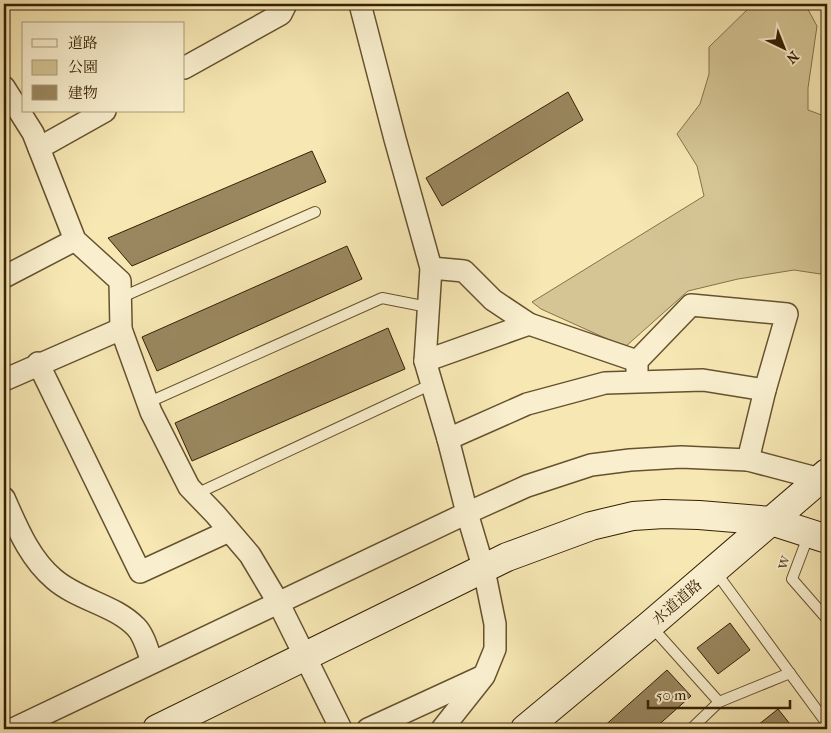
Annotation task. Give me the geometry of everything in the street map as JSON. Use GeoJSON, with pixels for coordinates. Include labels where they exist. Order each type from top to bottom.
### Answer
{"type":"FeatureCollection","features":[{"type":"Feature","properties":{"kind":"street"},"geometry":{"type":"LineString","coordinates":[[185,67],[280,14],[286,4]]}},
{"type":"Feature","properties":{"kind":"street"},"geometry":{"type":"LineString","coordinates":[[360,4],[431,268],[425,361],[484,570],[495,624],[495,650],[484,676],[442,729]]}},
{"type":"Feature","properties":{"kind":"street"},"geometry":{"type":"LineString","coordinates":[[4,87],[33,133],[75,240],[120,281],[121,328],[147,403],[190,487],[250,555],[278,602],[341,729]]}},
{"type":"Feature","properties":{"kind":"street"},"geometry":{"type":"LineString","coordinates":[[39,148],[104,112]]}},
{"type":"Feature","properties":{"kind":"street"},"geometry":{"type":"LineString","coordinates":[[4,277],[75,240]]}},
{"type":"Feature","properties":{"kind":"street"},"geometry":{"type":"LineString","coordinates":[[431,268],[464,271],[493,300],[529,324],[637,371],[765,390]]}},
{"type":"Feature","properties":{"kind":"street"},"geometry":{"type":"LineString","coordinates":[[448,439],[527,404],[605,383],[637,371],[691,305],[787,314],[765,390],[748,460]]}},
{"type":"Feature","properties":{"kind":"street"},"geometry":{"type":"LineString","coordinates":[[425,361],[529,324]]}},
{"type":"Feature","properties":{"kind":"street"},"geometry":{"type":"LineString","coordinates":[[4,380],[38,363],[121,328]]}},
{"type":"Feature","properties":{"kind":"street"},"geometry":{"type":"LineString","coordinates":[[38,363],[140,572],[229,531]]}},
{"type":"Feature","properties":{"kind":"street"},"geometry":{"type":"LineString","coordinates":[[13,729],[467,513],[527,486],[591,465],[630,460],[681,457],[748,460],[824,476]]}},
{"type":"Feature","properties":{"kind":"street","name":"水道道路"},"geometry":{"type":"LineString","coordinates":[[525,729],[824,476]]}},
{"type":"Feature","properties":{"kind":"street"},"geometry":{"type":"LineString","coordinates":[[4,498],[27,547],[48,573],[70,591],[124,617],[138,628],[152,662]]}},
{"type":"Feature","properties":{"kind":"street"},"geometry":{"type":"LineString","coordinates":[[157,729],[507,558],[591,526],[633,516],[664,514],[699,515],[771,521],[818,536]]}},
{"type":"Feature","properties":{"kind":"street"},"geometry":{"type":"LineString","coordinates":[[368,729],[484,676]]}},
{"type":"Feature","properties":{"kind":"lane"},"geometry":{"type":"LineString","coordinates":[[120,298],[315,212]]}},
{"type":"Feature","properties":{"kind":"lane"},"geometry":{"type":"LineString","coordinates":[[147,403],[382,298],[428,307]]}},
{"type":"Feature","properties":{"kind":"lane"},"geometry":{"type":"LineString","coordinates":[[196,494],[432,384]]}},
{"type":"Feature","properties":{"kind":"lane","name":"ｗ"},"geometry":{"type":"LineString","coordinates":[[818,536],[792,579],[827,619]]}},
{"type":"Feature","properties":{"kind":"lane"},"geometry":{"type":"LineString","coordinates":[[714,570],[825,724]]}},
{"type":"Feature","properties":{"kind":"lane"},"geometry":{"type":"LineString","coordinates":[[650,625],[719,702]]}},
{"type":"Feature","properties":{"kind":"lane"},"geometry":{"type":"LineString","coordinates":[[691,729],[719,702],[790,673]]}},
{"type":"Feature","properties":{"kind":"green space"},"geometry":{"type":"Polygon","coordinates":[[[753,4],[805,4],[817,26],[808,88],[808,110],[827,117],[827,275],[794,270],[738,279],[688,291],[625,347],[541,309],[532,302],[704,196],[697,166],[677,134],[700,104],[709,74],[709,47],[753,4]]]}},
{"type":"Feature","properties":{"kind":"building"},"geometry":{"type":"Polygon","coordinates":[[[568,92],[583,120],[442,206],[426,178],[568,92]]]}},
{"type":"Feature","properties":{"kind":"building"},"geometry":{"type":"Polygon","coordinates":[[[312,151],[326,182],[132,266],[108,238],[312,151]]]}},
{"type":"Feature","properties":{"kind":"building"},"geometry":{"type":"Polygon","coordinates":[[[347,246],[362,279],[157,371],[142,337],[347,246]]]}},
{"type":"Feature","properties":{"kind":"building"},"geometry":{"type":"Polygon","coordinates":[[[388,328],[405,369],[192,461],[175,423],[388,328]]]}},
{"type":"Feature","properties":{"kind":"building"},"geometry":{"type":"Polygon","coordinates":[[[730,623],[750,650],[718,674],[697,648],[730,623]]]}},
{"type":"Feature","properties":{"kind":"building"},"geometry":{"type":"Polygon","coordinates":[[[667,670],[691,696],[654,729],[601,729],[667,670]]]}},
{"type":"Feature","properties":{"kind":"building"},"geometry":{"type":"Polygon","coordinates":[[[778,709],[794,729],[753,729],[778,709]]]}}]}
